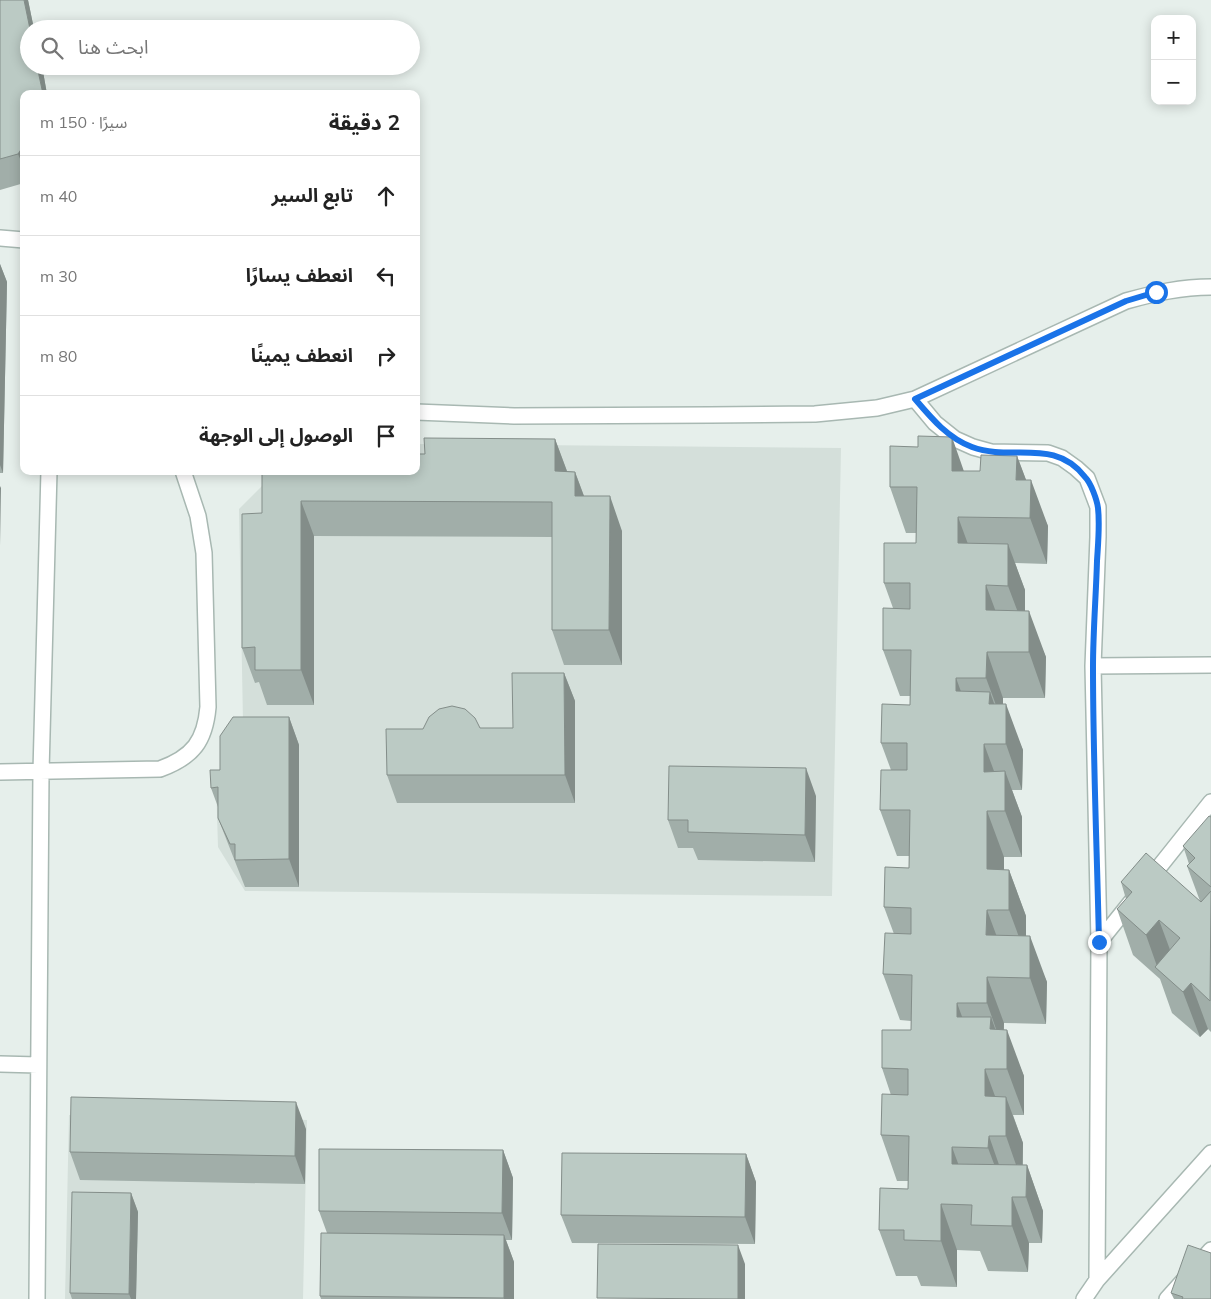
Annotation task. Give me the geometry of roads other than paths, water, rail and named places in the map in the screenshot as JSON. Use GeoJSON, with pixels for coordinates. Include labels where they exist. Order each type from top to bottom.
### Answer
{"type":"FeatureCollection","features":[{"type":"Feature","properties":{"kind":"street"},"geometry":{"type":"LineString","coordinates":[[0,238],[20,240]]}},
{"type":"Feature","properties":{"kind":"street"},"geometry":{"type":"LineString","coordinates":[[420,412],[514,416],[816,414],[877,408],[915,399],[1126,301],[1156,292],[1192,287],[1211,287]]}},
{"type":"Feature","properties":{"kind":"street"},"geometry":{"type":"LineString","coordinates":[[915,399],[935,423],[954,438],[973,448],[991,452],[1048,453],[1062,458],[1086,478],[1098,507],[1093,666],[1099,942],[1097,1280]]}},
{"type":"Feature","properties":{"kind":"street"},"geometry":{"type":"LineString","coordinates":[[37,1299],[41,772],[49,475]]}},
{"type":"Feature","properties":{"kind":"street"},"geometry":{"type":"LineString","coordinates":[[0,772],[160,769],[177,763],[190,753],[201,740],[207,724],[208,707],[204,553],[198,516],[184,475]]}},
{"type":"Feature","properties":{"kind":"street"},"geometry":{"type":"LineString","coordinates":[[1093,666],[1211,665]]}},
{"type":"Feature","properties":{"kind":"street"},"geometry":{"type":"LineString","coordinates":[[1099,942],[1211,802]]}},
{"type":"Feature","properties":{"kind":"street"},"geometry":{"type":"LineString","coordinates":[[0,1064],[38,1064]]}},
{"type":"Feature","properties":{"kind":"street"},"geometry":{"type":"LineString","coordinates":[[1084,1299],[1097,1280],[1211,1153]]}},
{"type":"Feature","properties":{"kind":"street"},"geometry":{"type":"LineString","coordinates":[[1167,1299],[1211,1250]]}}]}
